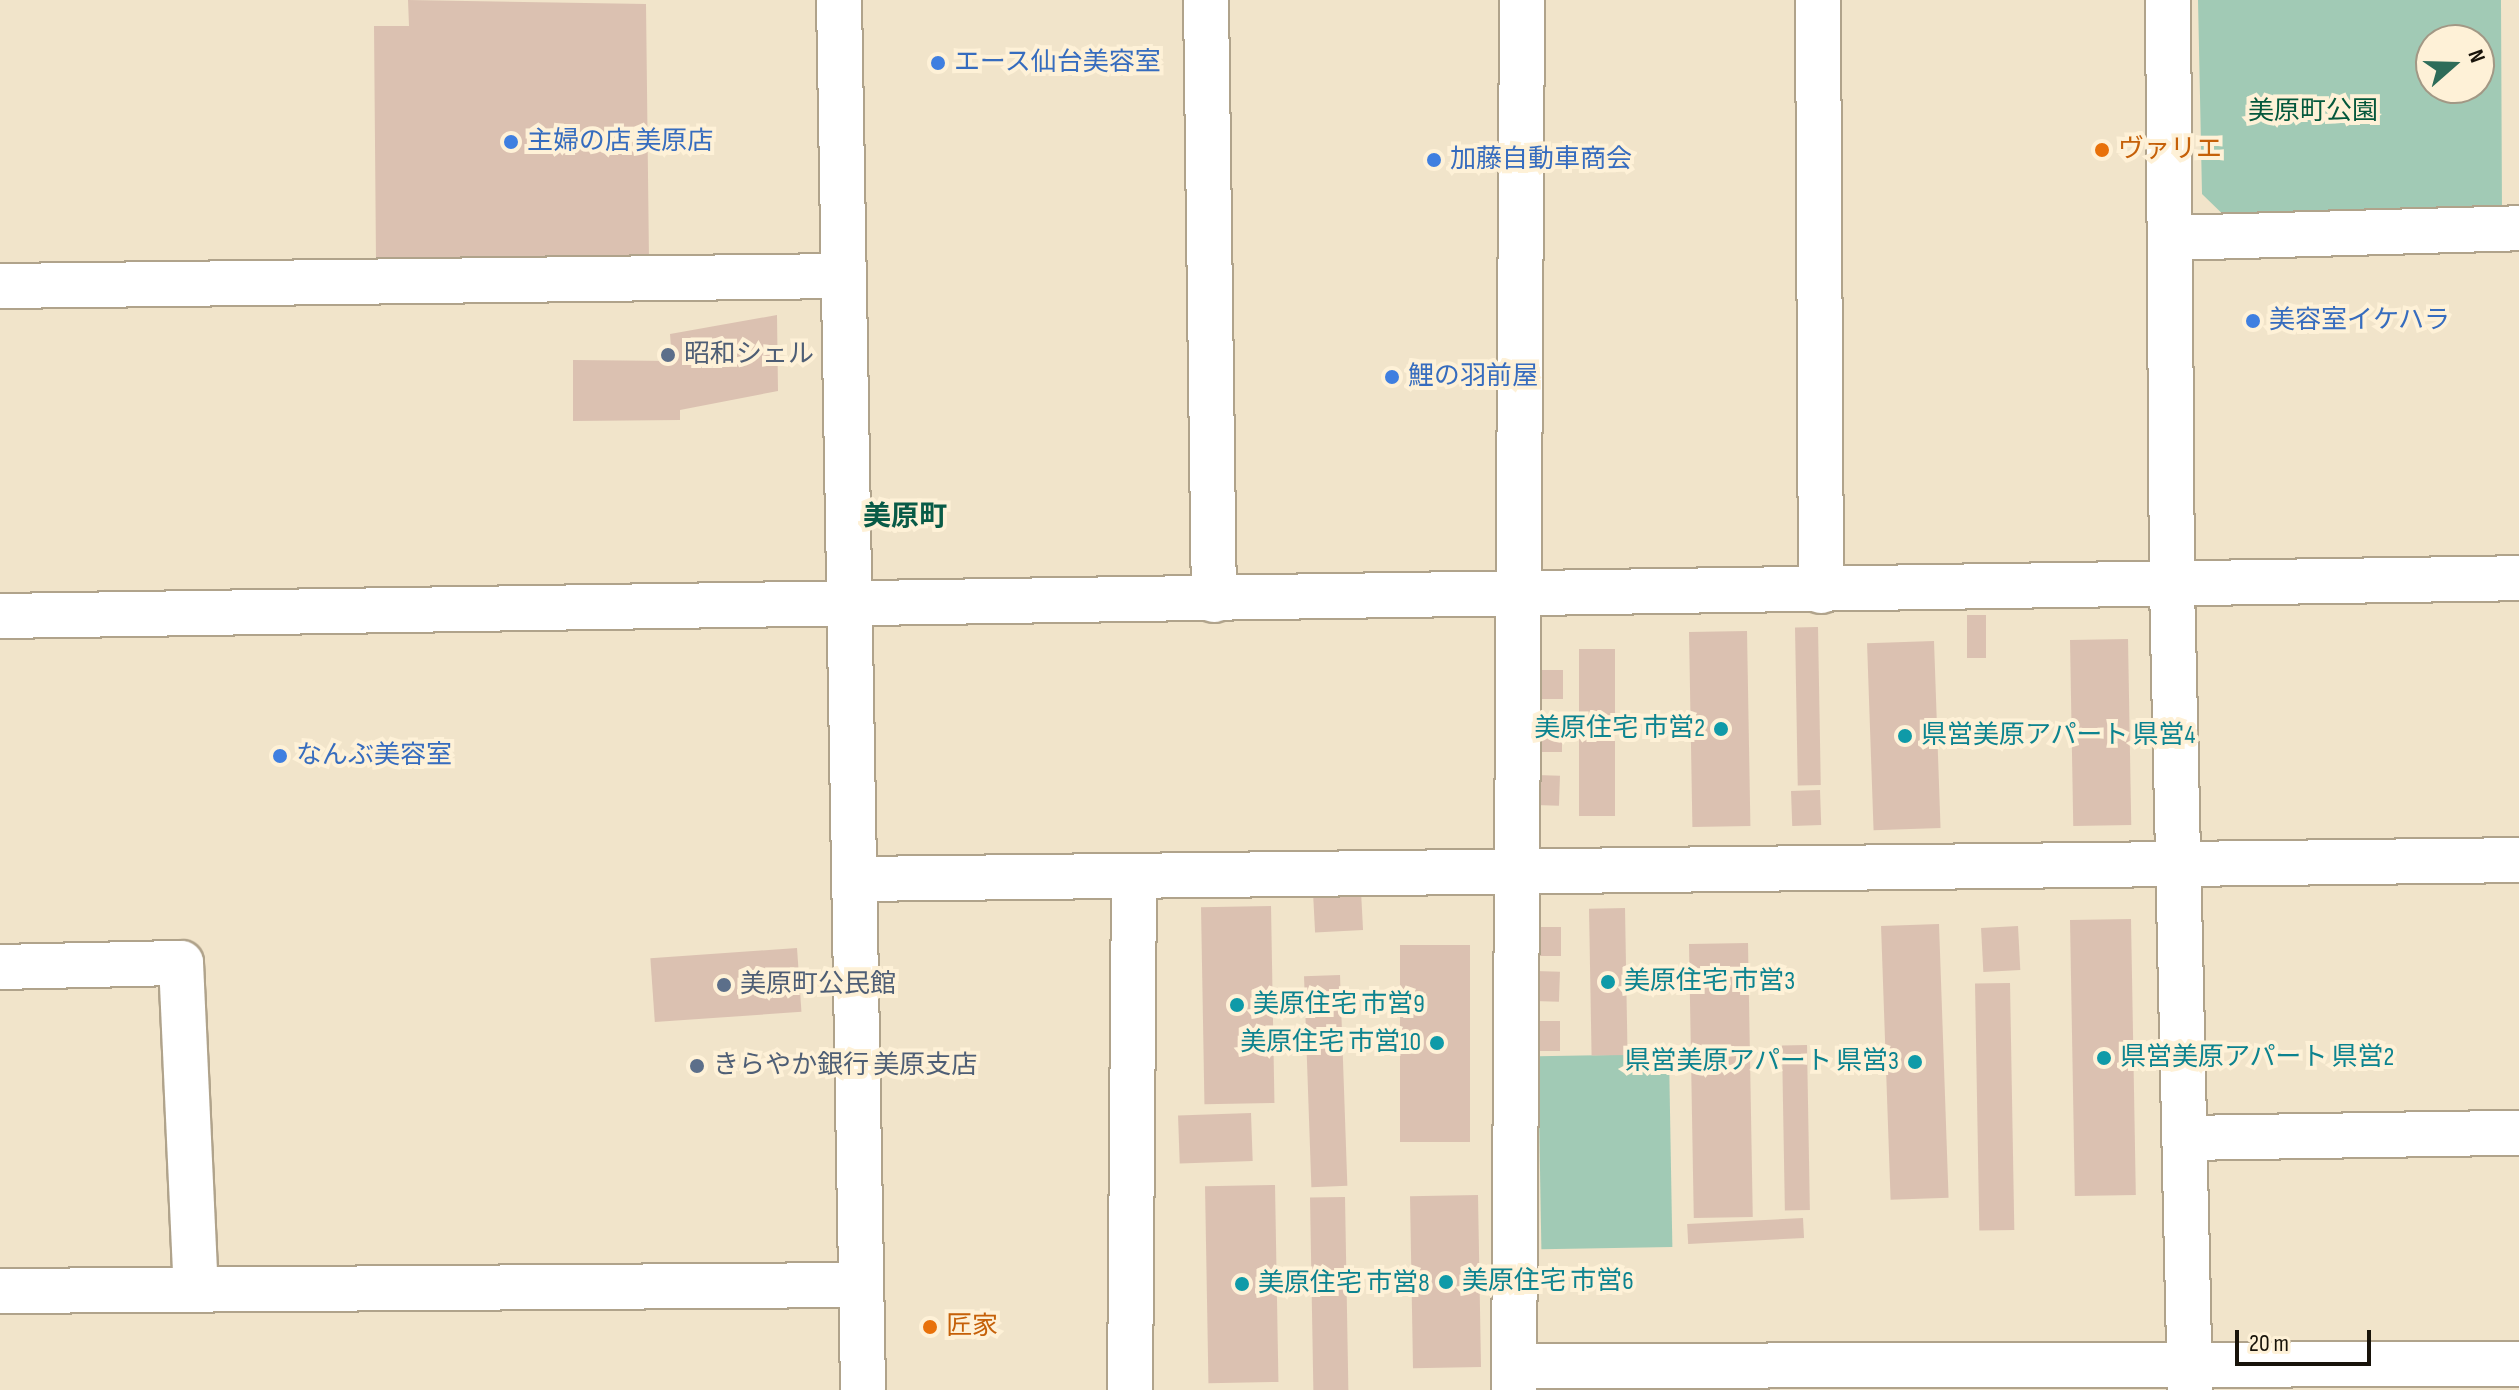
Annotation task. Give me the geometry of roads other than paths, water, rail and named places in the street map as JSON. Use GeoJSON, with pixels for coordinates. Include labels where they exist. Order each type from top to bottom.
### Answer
{"type":"FeatureCollection","features":[{"type":"Feature","properties":{"kind":"street"},"geometry":{"type":"LineString","coordinates":[[839,0],[863,1390]]}},
{"type":"Feature","properties":{"kind":"street"},"geometry":{"type":"LineString","coordinates":[[1206,0],[1214,600]]}},
{"type":"Feature","properties":{"kind":"street"},"geometry":{"type":"LineString","coordinates":[[1522,0],[1514,1378],[2189,1379],[2519,1364]]}},
{"type":"Feature","properties":{"kind":"street"},"geometry":{"type":"LineString","coordinates":[[1818,0],[1821,591]]}},
{"type":"Feature","properties":{"kind":"street"},"geometry":{"type":"LineString","coordinates":[[2168,0],[2172,586],[2189,1379]]}},
{"type":"Feature","properties":{"kind":"street"},"geometry":{"type":"LineString","coordinates":[[2170,238],[2519,228]]}},
{"type":"Feature","properties":{"kind":"street"},"geometry":{"type":"LineString","coordinates":[[0,286],[844,276]]}},
{"type":"Feature","properties":{"kind":"street"},"geometry":{"type":"LineString","coordinates":[[0,616],[2172,586],[2519,578]]}},
{"type":"Feature","properties":{"kind":"street"},"geometry":{"type":"LineString","coordinates":[[854,879],[2519,860]]}},
{"type":"Feature","properties":{"kind":"street"},"geometry":{"type":"LineString","coordinates":[[1130,1390],[1134,876]]}},
{"type":"Feature","properties":{"kind":"street"},"geometry":{"type":"LineString","coordinates":[[0,967],[181,963],[196,1290]]}},
{"type":"Feature","properties":{"kind":"street"},"geometry":{"type":"LineString","coordinates":[[2184,1138],[2519,1133]]}},
{"type":"Feature","properties":{"kind":"street"},"geometry":{"type":"LineString","coordinates":[[0,1291],[861,1285]]}},
{"type":"Feature","properties":{"kind":"place","name":"エース仙台美容室"},"geometry":{"type":"Point","coordinates":[938,63]}},
{"type":"Feature","properties":{"kind":"place","name":"主婦の店 美原店"},"geometry":{"type":"Point","coordinates":[511,142]}},
{"type":"Feature","properties":{"kind":"place","name":"ヴァリエ"},"geometry":{"type":"Point","coordinates":[2102,150]}},
{"type":"Feature","properties":{"kind":"place","name":"加藤自動車商会"},"geometry":{"type":"Point","coordinates":[1434,160]}},
{"type":"Feature","properties":{"kind":"place","name":"美容室イケハラ"},"geometry":{"type":"Point","coordinates":[2253,321]}},
{"type":"Feature","properties":{"kind":"place","name":"昭和シェル"},"geometry":{"type":"Point","coordinates":[668,355]}},
{"type":"Feature","properties":{"kind":"place","name":"鯉の羽前屋"},"geometry":{"type":"Point","coordinates":[1392,377]}},
{"type":"Feature","properties":{"kind":"place","name":"美原住宅 市営2"},"geometry":{"type":"Point","coordinates":[1721,729]}},
{"type":"Feature","properties":{"kind":"place","name":"県営美原アパート 県営4"},"geometry":{"type":"Point","coordinates":[1905,736]}},
{"type":"Feature","properties":{"kind":"place","name":"なんぶ美容室"},"geometry":{"type":"Point","coordinates":[280,756]}},
{"type":"Feature","properties":{"kind":"place","name":"美原住宅 市営3"},"geometry":{"type":"Point","coordinates":[1608,982]}},
{"type":"Feature","properties":{"kind":"place","name":"美原町公民館"},"geometry":{"type":"Point","coordinates":[724,985]}},
{"type":"Feature","properties":{"kind":"place","name":"美原住宅 市営9"},"geometry":{"type":"Point","coordinates":[1237,1005]}},
{"type":"Feature","properties":{"kind":"place","name":"美原住宅 市営10"},"geometry":{"type":"Point","coordinates":[1437,1043]}},
{"type":"Feature","properties":{"kind":"place","name":"県営美原アパート 県営2"},"geometry":{"type":"Point","coordinates":[2104,1058]}},
{"type":"Feature","properties":{"kind":"place","name":"県営美原アパート 県営3"},"geometry":{"type":"Point","coordinates":[1915,1062]}},
{"type":"Feature","properties":{"kind":"place","name":"きらやか銀行 美原支店"},"geometry":{"type":"Point","coordinates":[697,1066]}},
{"type":"Feature","properties":{"kind":"place","name":"美原住宅 市営6"},"geometry":{"type":"Point","coordinates":[1446,1282]}},
{"type":"Feature","properties":{"kind":"place","name":"美原住宅 市営8"},"geometry":{"type":"Point","coordinates":[1242,1284]}},
{"type":"Feature","properties":{"kind":"place","name":"匠家"},"geometry":{"type":"Point","coordinates":[930,1327]}},
{"type":"Feature","properties":{"kind":"district","name":"美原町"},"geometry":{"type":"Point","coordinates":[905,517]}},
{"type":"Feature","properties":{"kind":"park label","name":"美原町公園"},"geometry":{"type":"Point","coordinates":[2313,112]}}]}
